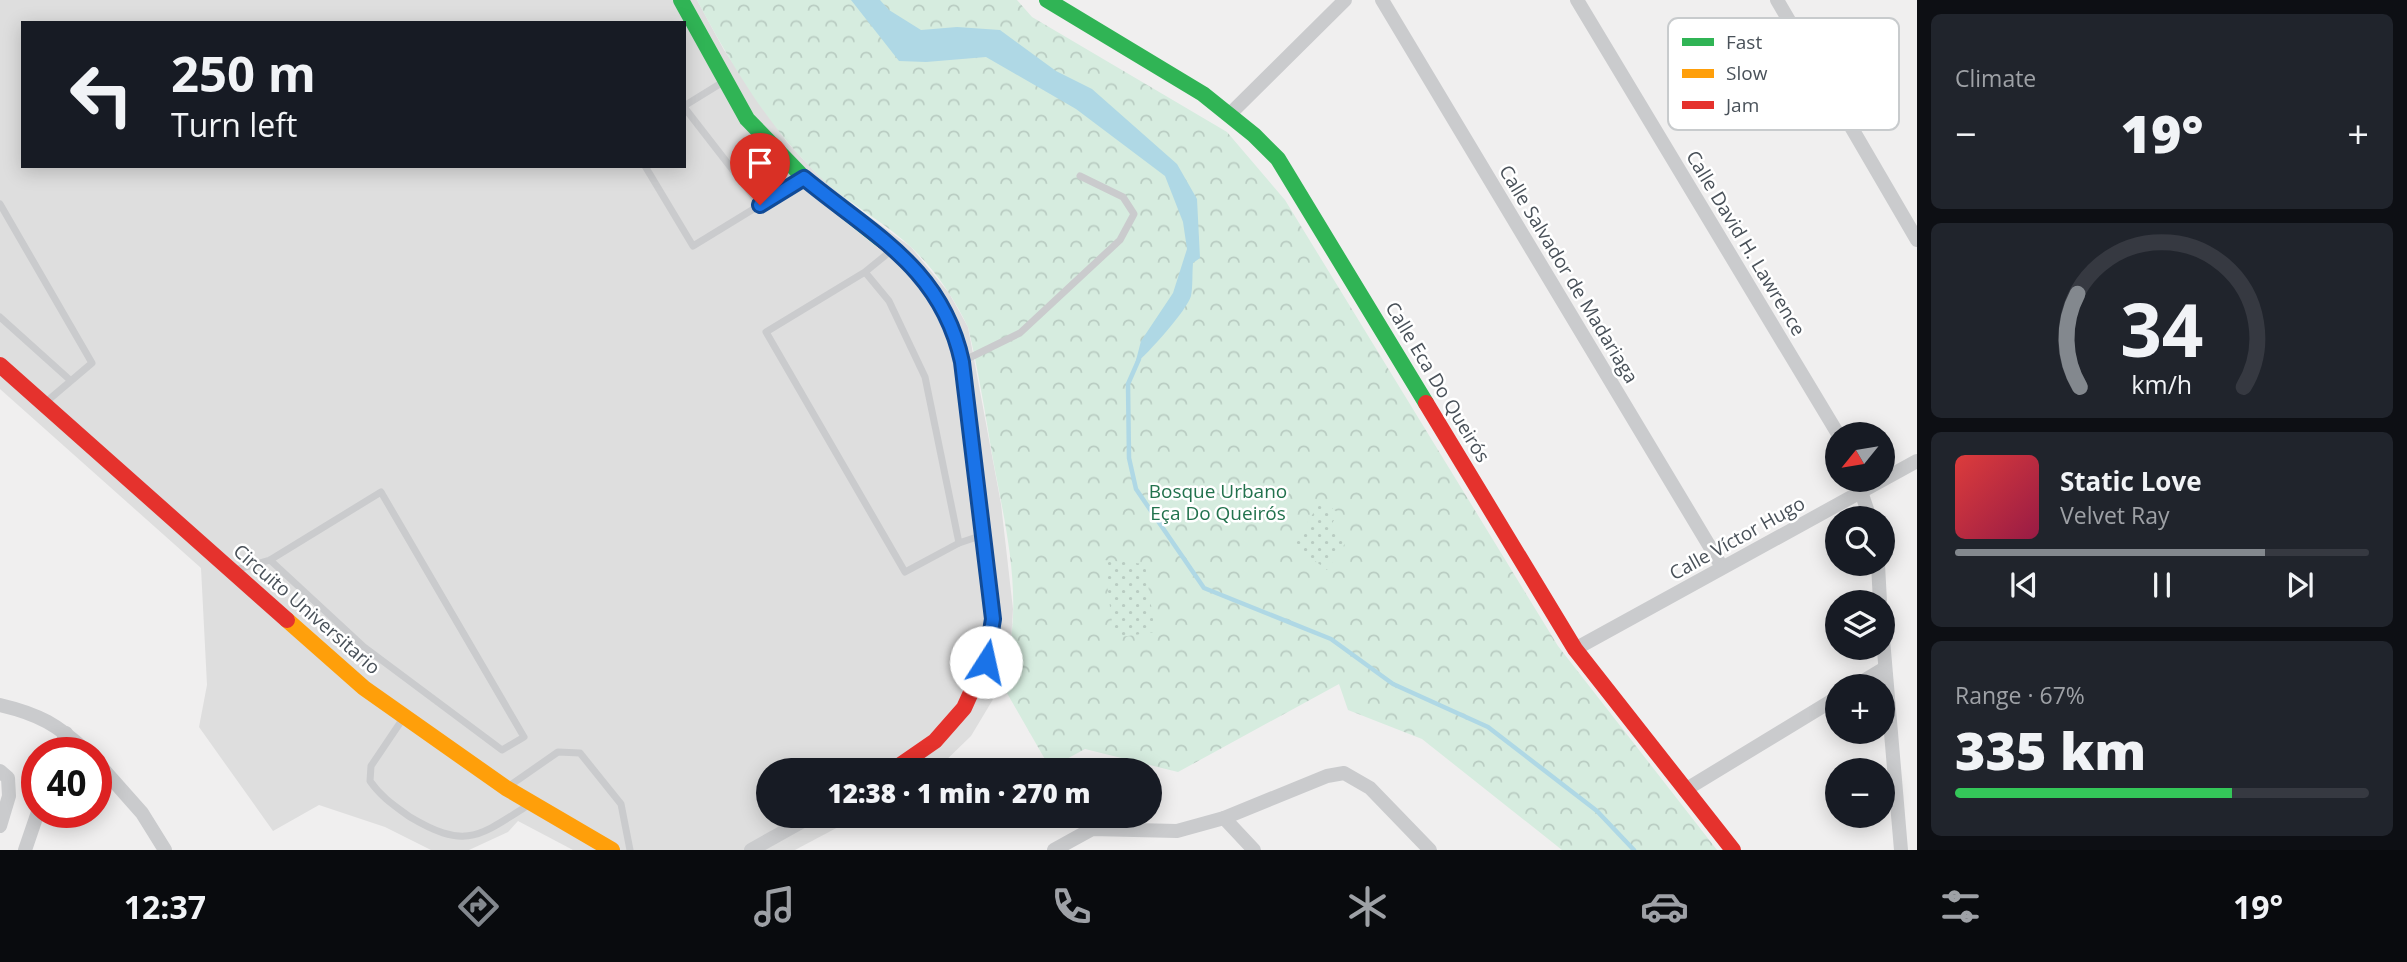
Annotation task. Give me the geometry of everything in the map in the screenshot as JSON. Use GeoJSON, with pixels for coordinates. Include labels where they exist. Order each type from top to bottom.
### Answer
{"type":"FeatureCollection","features":[{"type":"Feature","properties":{"kind":"street"},"geometry":{"type":"LineString","coordinates":[[681,0],[723,82],[747,119],[804,178],[908,260],[930,285],[956,335],[962,362],[993,619],[986,662],[971,698],[949,729],[913,758]]}},
{"type":"Feature","properties":{"kind":"street","name":"Calle Eca Do Queirós"},"geometry":{"type":"LineString","coordinates":[[1047,0],[1059,10],[1171,71],[1231,113],[1278,159],[1575,649],[1733,850]]}},
{"type":"Feature","properties":{"kind":"street"},"geometry":{"type":"LineString","coordinates":[[1231,113],[1345,0]]}},
{"type":"Feature","properties":{"kind":"street","name":"Calle Salvador de Madariaga"},"geometry":{"type":"LineString","coordinates":[[1382,0],[1722,567]]}},
{"type":"Feature","properties":{"kind":"street","name":"Calle David H. Lawrence"},"geometry":{"type":"LineString","coordinates":[[1577,0],[1831,422]]}},
{"type":"Feature","properties":{"kind":"street"},"geometry":{"type":"LineString","coordinates":[[1777,0],[1788,18]]}},
{"type":"Feature","properties":{"kind":"street"},"geometry":{"type":"LineString","coordinates":[[1853,130],[1917,240]]}},
{"type":"Feature","properties":{"kind":"street","name":"Circuito Universitario"},"geometry":{"type":"LineString","coordinates":[[0,365],[364,688],[506,788],[612,850]]}},
{"type":"Feature","properties":{"kind":"street","name":"Calle Víctor Hugo"},"geometry":{"type":"LineString","coordinates":[[1895,471],[1917,461]]}},
{"type":"Feature","properties":{"kind":"street","name":"Calle Víctor Hugo"},"geometry":{"type":"LineString","coordinates":[[1575,649],[1850,492]]}},
{"type":"Feature","properties":{"kind":"street"},"geometry":{"type":"LineString","coordinates":[[1884,660],[1901,850]]}},
{"type":"Feature","properties":{"kind":"street"},"geometry":{"type":"LineString","coordinates":[[1875,674],[1885,668]]}},
{"type":"Feature","properties":{"kind":"street"},"geometry":{"type":"LineString","coordinates":[[0,705],[34,713],[70,737]]}},
{"type":"Feature","properties":{"kind":"street"},"geometry":{"type":"LineString","coordinates":[[1685,790],[1825,705]]}},
{"type":"Feature","properties":{"kind":"street"},"geometry":{"type":"LineString","coordinates":[[65,737],[66,733]]}},
{"type":"Feature","properties":{"kind":"street"},"geometry":{"type":"LineString","coordinates":[[0,771],[8,778],[9,796],[0,826]]}},
{"type":"Feature","properties":{"kind":"street"},"geometry":{"type":"LineString","coordinates":[[1054,850],[1092,829],[1177,831],[1224,818],[1327,776],[1344,773],[1370,788],[1430,850]]}},
{"type":"Feature","properties":{"kind":"street"},"geometry":{"type":"LineString","coordinates":[[112,779],[142,813],[165,850]]}},
{"type":"Feature","properties":{"kind":"street"},"geometry":{"type":"LineString","coordinates":[[1224,818],[1254,850]]}},
{"type":"Feature","properties":{"kind":"street"},"geometry":{"type":"LineString","coordinates":[[25,850],[33,828]]}},
{"type":"Feature","properties":{"kind":"street"},"geometry":{"type":"LineString","coordinates":[[751,850],[790,828]]}},
{"type":"Feature","properties":{"kind":"lane"},"geometry":{"type":"LineString","coordinates":[[686,106],[723,82]]}},
{"type":"Feature","properties":{"kind":"lane"},"geometry":{"type":"LineString","coordinates":[[686,110],[760,205]]}},
{"type":"Feature","properties":{"kind":"lane"},"geometry":{"type":"LineString","coordinates":[[646,168],[693,246],[804,178]]}},
{"type":"Feature","properties":{"kind":"lane"},"geometry":{"type":"LineString","coordinates":[[962,362],[1020,332],[1120,240],[1134,214],[1123,197],[1080,176]]}},
{"type":"Feature","properties":{"kind":"lane"},"geometry":{"type":"LineString","coordinates":[[0,204],[92,363],[43,404]]}},
{"type":"Feature","properties":{"kind":"lane"},"geometry":{"type":"LineString","coordinates":[[892,250],[865,272],[766,332],[905,572],[959,543],[984,535]]}},
{"type":"Feature","properties":{"kind":"lane"},"geometry":{"type":"LineString","coordinates":[[865,272],[890,301],[925,377],[959,543]]}},
{"type":"Feature","properties":{"kind":"lane"},"geometry":{"type":"LineString","coordinates":[[0,317],[70,380]]}},
{"type":"Feature","properties":{"kind":"lane"},"geometry":{"type":"LineString","coordinates":[[232,571],[270,559],[381,492],[524,737],[502,750],[364,646],[270,559]]}},
{"type":"Feature","properties":{"kind":"lane"},"geometry":{"type":"LineString","coordinates":[[404,716],[372,766],[370,781],[379,794],[435,834],[458,841],[484,833],[531,804]]}},
{"type":"Feature","properties":{"kind":"lane"},"geometry":{"type":"LineString","coordinates":[[506,788],[558,752],[580,754],[621,804],[630,850]]}},
{"type":"Feature","properties":{"kind":"shaded area"},"geometry":{"type":"Polygon","coordinates":[[[0,0],[697,0],[724,50],[787,142],[816,173],[857,208],[911,247],[949,293],[968,327],[1001,504],[1013,609],[1010,657],[992,701],[971,736],[948,758],[756,758],[756,828],[836,828],[795,850],[573,850],[518,821],[508,832],[469,850],[431,850],[385,827],[319,805],[273,831],[199,727],[207,685],[201,568],[0,389],[0,0]]]}},
{"type":"Feature","properties":{"kind":"green space","name":"Bosque Urbano Eça Do Queirós"},"geometry":{"type":"Polygon","coordinates":[[[697,0],[1017,0],[1032,17],[1227,132],[1285,200],[1558,646],[1717,850],[1562,850],[1422,739],[1348,710],[1339,684],[1178,772],[1162,768],[1162,758],[1121,758],[1085,749],[1068,758],[1044,758],[1000,681],[1012,626],[1011,568],[1008,539],[968,327],[944,285],[921,257],[901,238],[826,183],[797,153],[764,112],[722,46],[697,0]]]}},
{"type":"Feature","properties":{"kind":"green space"},"geometry":{"type":"Polygon","coordinates":[[[1322,500],[1338,513],[1330,527],[1346,542],[1327,570],[1293,544],[1322,500]]]}},
{"type":"Feature","properties":{"kind":"green space"},"geometry":{"type":"Polygon","coordinates":[[[1104,560],[1145,564],[1155,632],[1114,638],[1104,560]]]}},
{"type":"Feature","properties":{"kind":"water"},"geometry":{"type":"Polygon","coordinates":[[[851,0],[880,0],[889,10],[921,30],[957,27],[1000,30],[1056,71],[1092,89],[1177,164],[1197,199],[1200,258],[1193,263],[1192,292],[1188,303],[1166,332],[1135,364],[1141,341],[1173,293],[1187,249],[1183,222],[1165,176],[1076,109],[986,57],[926,62],[899,61],[851,0]]]}},
{"type":"Feature","properties":{"kind":"waterway"},"geometry":{"type":"LineString","coordinates":[[1139,359],[1128,384],[1129,458],[1136,489],[1204,588],[1331,639],[1393,684],[1488,727],[1597,811],[1634,850]]}},
{"type":"Feature","properties":{"kind":"traffic: fast"},"geometry":{"type":"LineString","coordinates":[[681,0],[747,119],[804,178],[883,241]]}},
{"type":"Feature","properties":{"kind":"traffic: fast"},"geometry":{"type":"LineString","coordinates":[[1047,0],[1203,94],[1254,135],[1278,159],[1426,403]]}},
{"type":"Feature","properties":{"kind":"traffic: slow"},"geometry":{"type":"LineString","coordinates":[[287,620],[364,688],[506,788],[612,850]]}},
{"type":"Feature","properties":{"kind":"traffic: jam"},"geometry":{"type":"LineString","coordinates":[[883,241],[911,266],[934,294],[957,342],[962,361],[993,619],[982,668],[964,708],[935,741],[910,758]]}},
{"type":"Feature","properties":{"kind":"traffic: jam"},"geometry":{"type":"LineString","coordinates":[[0,365],[287,620]]}},
{"type":"Feature","properties":{"kind":"traffic: jam"},"geometry":{"type":"LineString","coordinates":[[1426,403],[1575,649],[1733,850]]}},
{"type":"Feature","properties":{"kind":"route"},"geometry":{"type":"LineString","coordinates":[[760,205],[804,178],[908,260],[930,285],[946,311],[956,335],[962,362],[984,535],[993,619],[986,662]]}}]}
